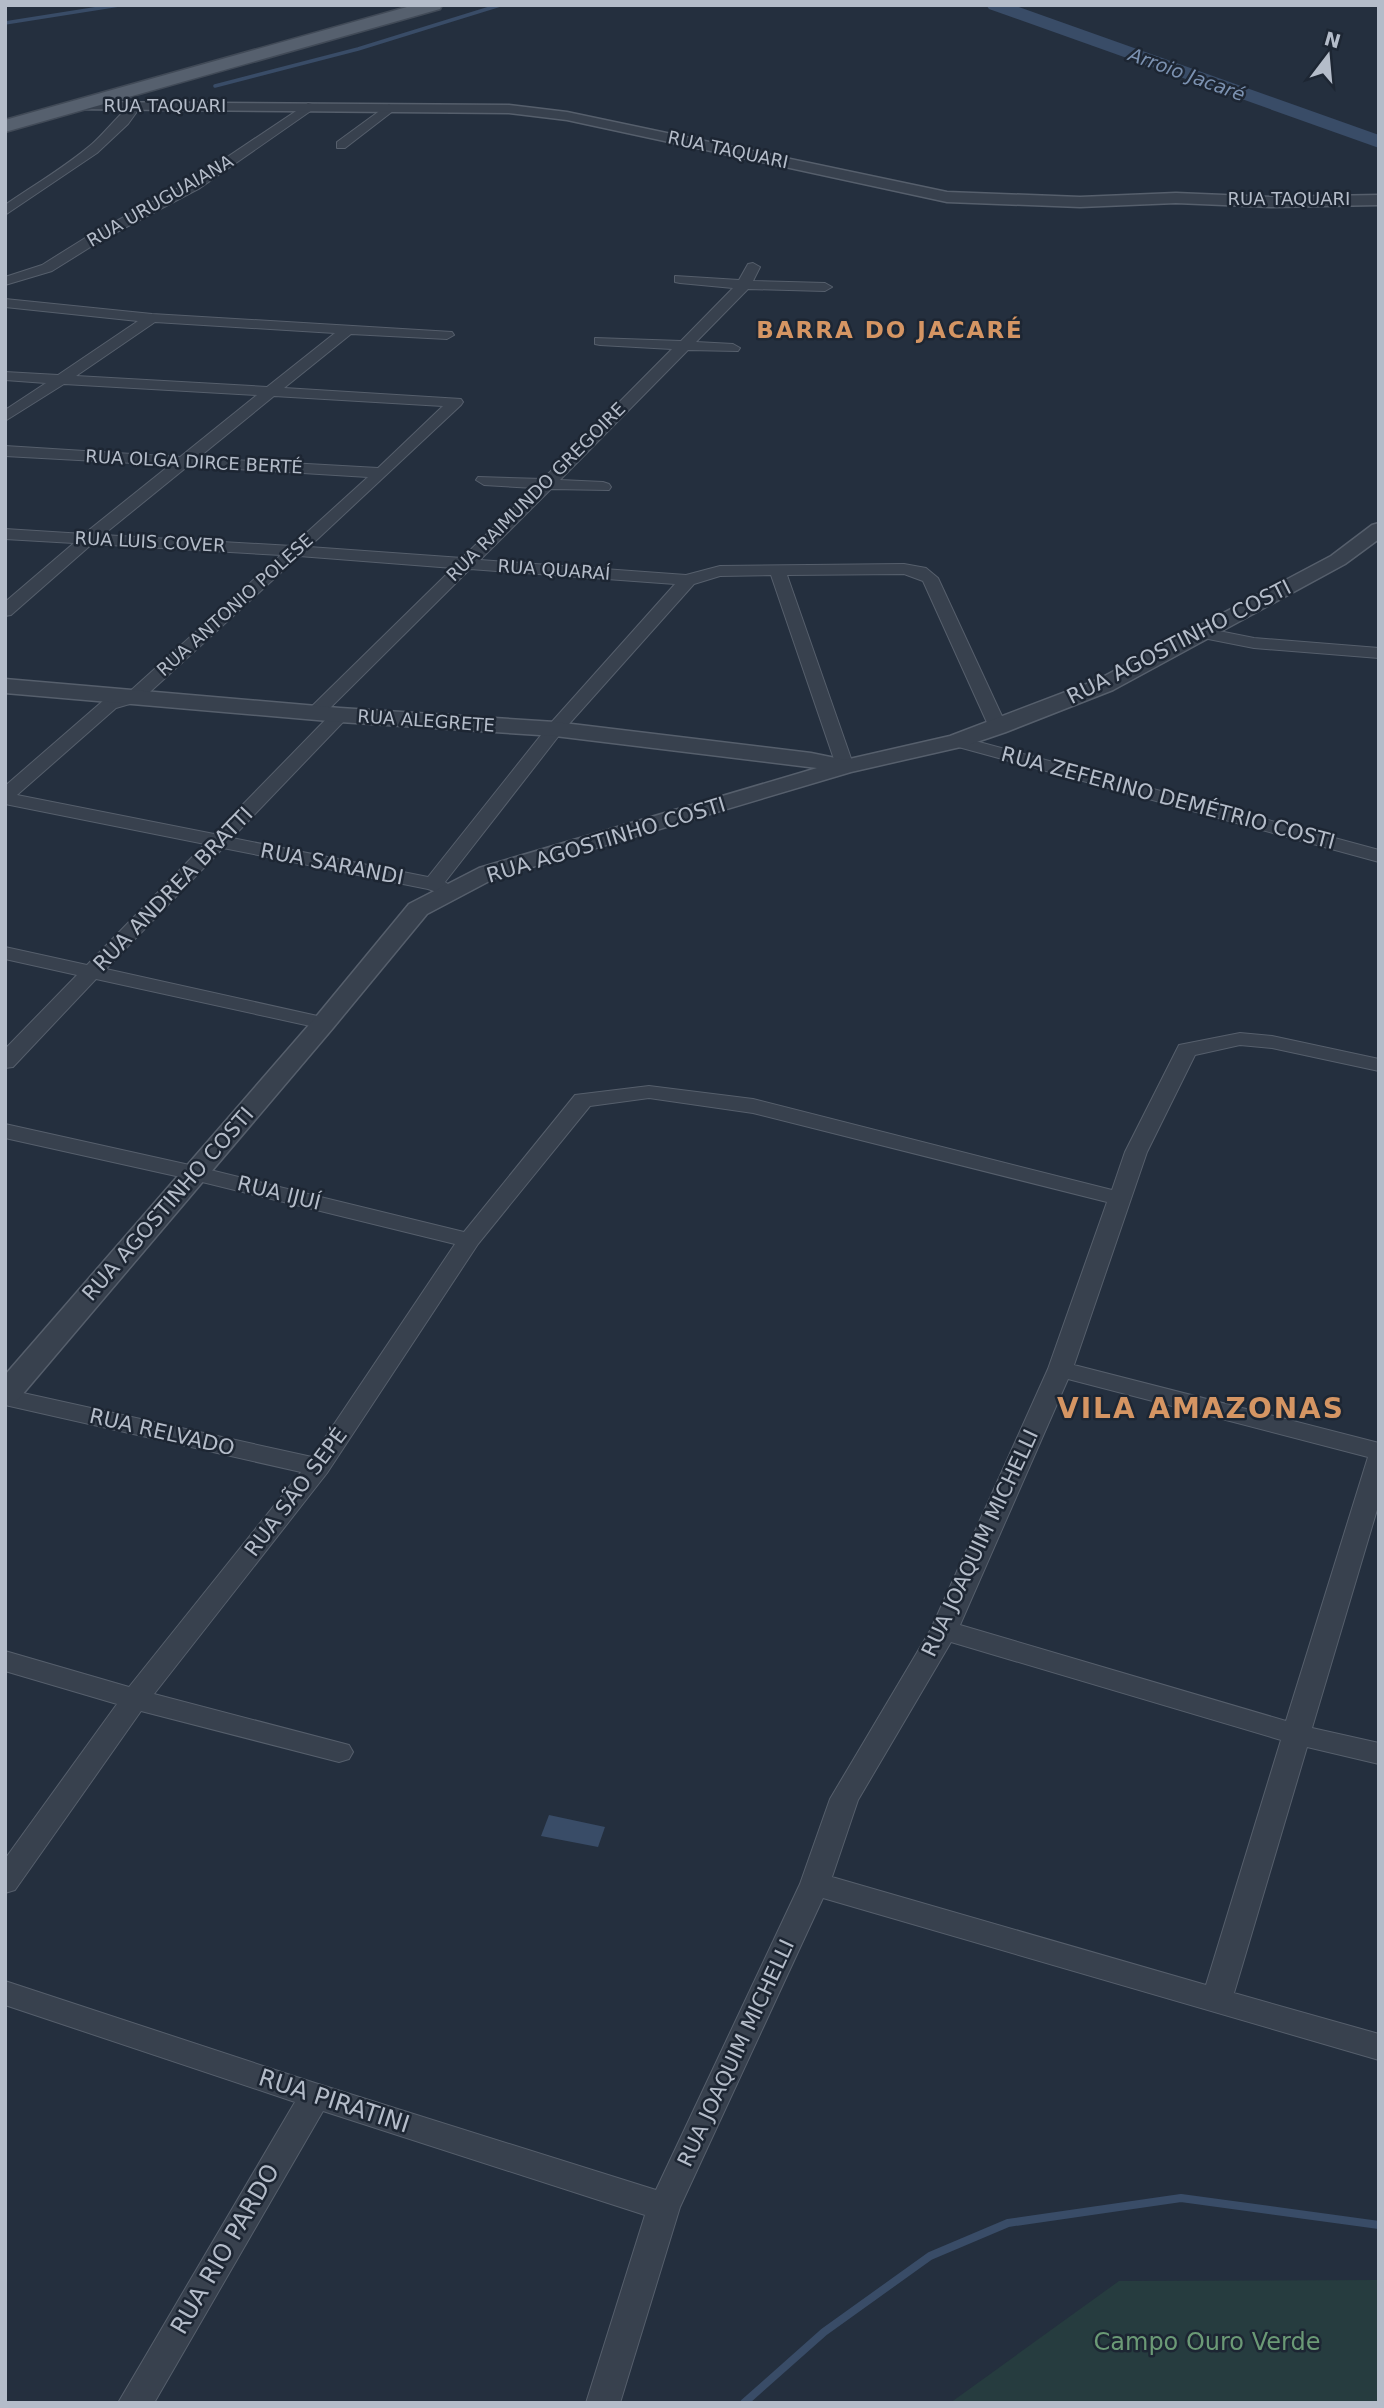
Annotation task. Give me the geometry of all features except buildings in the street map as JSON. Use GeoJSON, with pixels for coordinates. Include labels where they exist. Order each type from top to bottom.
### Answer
{"type":"FeatureCollection","features":[{"type":"Feature","properties":{"kind":"main road"},"geometry":{"type":"LineString","coordinates":[[5,126],[434,5]]}},
{"type":"Feature","properties":{"kind":"street","name":"RUA TAQUARI"},"geometry":{"type":"LineString","coordinates":[[75,106],[509,109],[566,116],[916,192],[958,198],[1080,202],[1185,198],[1280,202],[1379,200]]}},
{"type":"Feature","properties":{"kind":"street"},"geometry":{"type":"LineString","coordinates":[[5,211],[87,153],[124,122],[135,106]]}},
{"type":"Feature","properties":{"kind":"street","name":"RUA URUGUAIANA"},"geometry":{"type":"LineString","coordinates":[[5,282],[47,268],[95,238],[195,185],[308,107]]}},
{"type":"Feature","properties":{"kind":"street"},"geometry":{"type":"LineString","coordinates":[[341,145],[389,108]]}},
{"type":"Feature","properties":{"kind":"street","name":"RUA RAIMUNDO GREGOIRE"},"geometry":{"type":"LineString","coordinates":[[315,713],[744,285],[753,267]]}},
{"type":"Feature","properties":{"kind":"street"},"geometry":{"type":"LineString","coordinates":[[680,279],[744,285],[825,287]]}},
{"type":"Feature","properties":{"kind":"street"},"geometry":{"type":"LineString","coordinates":[[5,303],[152,318],[447,335]]}},
{"type":"Feature","properties":{"kind":"street"},"geometry":{"type":"LineString","coordinates":[[5,417],[152,318]]}},
{"type":"Feature","properties":{"kind":"street"},"geometry":{"type":"LineString","coordinates":[[5,611],[88,539],[348,329]]}},
{"type":"Feature","properties":{"kind":"street"},"geometry":{"type":"LineString","coordinates":[[600,341],[733,348]]}},
{"type":"Feature","properties":{"kind":"street"},"geometry":{"type":"LineString","coordinates":[[5,376],[271,393]]}},
{"type":"Feature","properties":{"kind":"street","name":"RUA ANTONIO POLESE"},"geometry":{"type":"LineString","coordinates":[[5,797],[110,704],[134,696],[382,473],[456,402],[271,393]]}},
{"type":"Feature","properties":{"kind":"street","name":"RUA OLGA DIRCE BERTÉ"},"geometry":{"type":"LineString","coordinates":[[5,451],[382,473]]}},
{"type":"Feature","properties":{"kind":"street"},"geometry":{"type":"LineString","coordinates":[[484,480],[603,487]]}},
{"type":"Feature","properties":{"kind":"street","name":"RUA AGOSTINHO COSTI"},"geometry":{"type":"LineString","coordinates":[[5,1396],[418,909],[442,888],[845,767],[957,741],[998,727],[1105,685],[1338,560],[1379,529]]}},
{"type":"Feature","properties":{"kind":"street","name":"RUA LUIS COVER"},"geometry":{"type":"LineString","coordinates":[[5,534],[294,551]]}},
{"type":"Feature","properties":{"kind":"street","name":"RUA QUARAÍ"},"geometry":{"type":"LineString","coordinates":[[294,551],[688,580]]}},
{"type":"Feature","properties":{"kind":"street"},"geometry":{"type":"LineString","coordinates":[[442,888],[555,729],[688,580],[720,571],[904,569],[920,572],[930,578],[998,727]]}},
{"type":"Feature","properties":{"kind":"street"},"geometry":{"type":"LineString","coordinates":[[777,570],[845,767]]}},
{"type":"Feature","properties":{"kind":"street"},"geometry":{"type":"LineString","coordinates":[[1205,633],[1254,643],[1379,653]]}},
{"type":"Feature","properties":{"kind":"street","name":"RUA ALEGRETE"},"geometry":{"type":"LineString","coordinates":[[5,686],[340,715],[555,729],[811,760],[845,767]]}},
{"type":"Feature","properties":{"kind":"street","name":"RUA ANDREA BRATTI"},"geometry":{"type":"LineString","coordinates":[[5,1062],[340,715]]}},
{"type":"Feature","properties":{"kind":"street","name":"RUA ZEFERINO DEMÉTRIO COSTI"},"geometry":{"type":"LineString","coordinates":[[957,741],[1379,856]]}},
{"type":"Feature","properties":{"kind":"street","name":"RUA SARANDI"},"geometry":{"type":"LineString","coordinates":[[5,797],[442,888]]}},
{"type":"Feature","properties":{"kind":"street"},"geometry":{"type":"LineString","coordinates":[[5,953],[324,1023]]}},
{"type":"Feature","properties":{"kind":"street","name":"RUA JOAQUIM MICHELLI"},"geometry":{"type":"LineString","coordinates":[[603,2403],[664,2207],[815,1884],[844,1799],[944,1630],[1059,1368],[1136,1152],[1187,1050],[1240,1039],[1272,1042],[1379,1066]]}},
{"type":"Feature","properties":{"kind":"street","name":"RUA SÃO SEPÉ"},"geometry":{"type":"LineString","coordinates":[[5,1882],[135,1699],[318,1467],[469,1240],[583,1100],[649,1092],[754,1106],[1118,1198]]}},
{"type":"Feature","properties":{"kind":"street","name":"RUA IJUÍ"},"geometry":{"type":"LineString","coordinates":[[5,1131],[194,1173],[469,1240]]}},
{"type":"Feature","properties":{"kind":"street"},"geometry":{"type":"LineString","coordinates":[[1059,1368],[1379,1451]]}},
{"type":"Feature","properties":{"kind":"street","name":"RUA RELVADO"},"geometry":{"type":"LineString","coordinates":[[5,1396],[318,1467]]}},
{"type":"Feature","properties":{"kind":"street"},"geometry":{"type":"LineString","coordinates":[[1217,1998],[1379,1460]]}},
{"type":"Feature","properties":{"kind":"street"},"geometry":{"type":"LineString","coordinates":[[944,1630],[1295,1734],[1379,1754]]}},
{"type":"Feature","properties":{"kind":"street"},"geometry":{"type":"LineString","coordinates":[[5,1661],[135,1699],[339,1752]]}},
{"type":"Feature","properties":{"kind":"street"},"geometry":{"type":"LineString","coordinates":[[815,1884],[1379,2047]]}},
{"type":"Feature","properties":{"kind":"street","name":"RUA PIRATINI"},"geometry":{"type":"LineString","coordinates":[[5,1993],[664,2207]]}},
{"type":"Feature","properties":{"kind":"street","name":"RUA RIO PARDO"},"geometry":{"type":"LineString","coordinates":[[135,2403],[316,2096]]}},
{"type":"Feature","properties":{"kind":"green space","name":"Campo Ouro Verde"},"geometry":{"type":"Polygon","coordinates":[[[1379,2280],[1379,2403],[950,2403],[1119,2281],[1379,2280]]]}},
{"type":"Feature","properties":{"kind":"water"},"geometry":{"type":"Polygon","coordinates":[[[549,1815],[605,1827],[598,1847],[541,1836],[549,1815]]]}},
{"type":"Feature","properties":{"kind":"waterway"},"geometry":{"type":"LineString","coordinates":[[5,23],[119,5]]}},
{"type":"Feature","properties":{"kind":"waterway"},"geometry":{"type":"LineString","coordinates":[[215,86],[358,49],[500,5]]}},
{"type":"Feature","properties":{"kind":"waterway","name":"Arroio Jacaré"},"geometry":{"type":"LineString","coordinates":[[995,5],[1379,142]]}},
{"type":"Feature","properties":{"kind":"waterway"},"geometry":{"type":"LineString","coordinates":[[744,2403],[824,2332],[930,2256],[1008,2223],[1181,2198],[1379,2225]]}},
{"type":"Feature","properties":{"kind":"district","name":"BARRA DO JACARÉ"},"geometry":{"type":"Point","coordinates":[890,330]}},
{"type":"Feature","properties":{"kind":"district","name":"VILA AMAZONAS"},"geometry":{"type":"Point","coordinates":[1201,1408]}}]}
